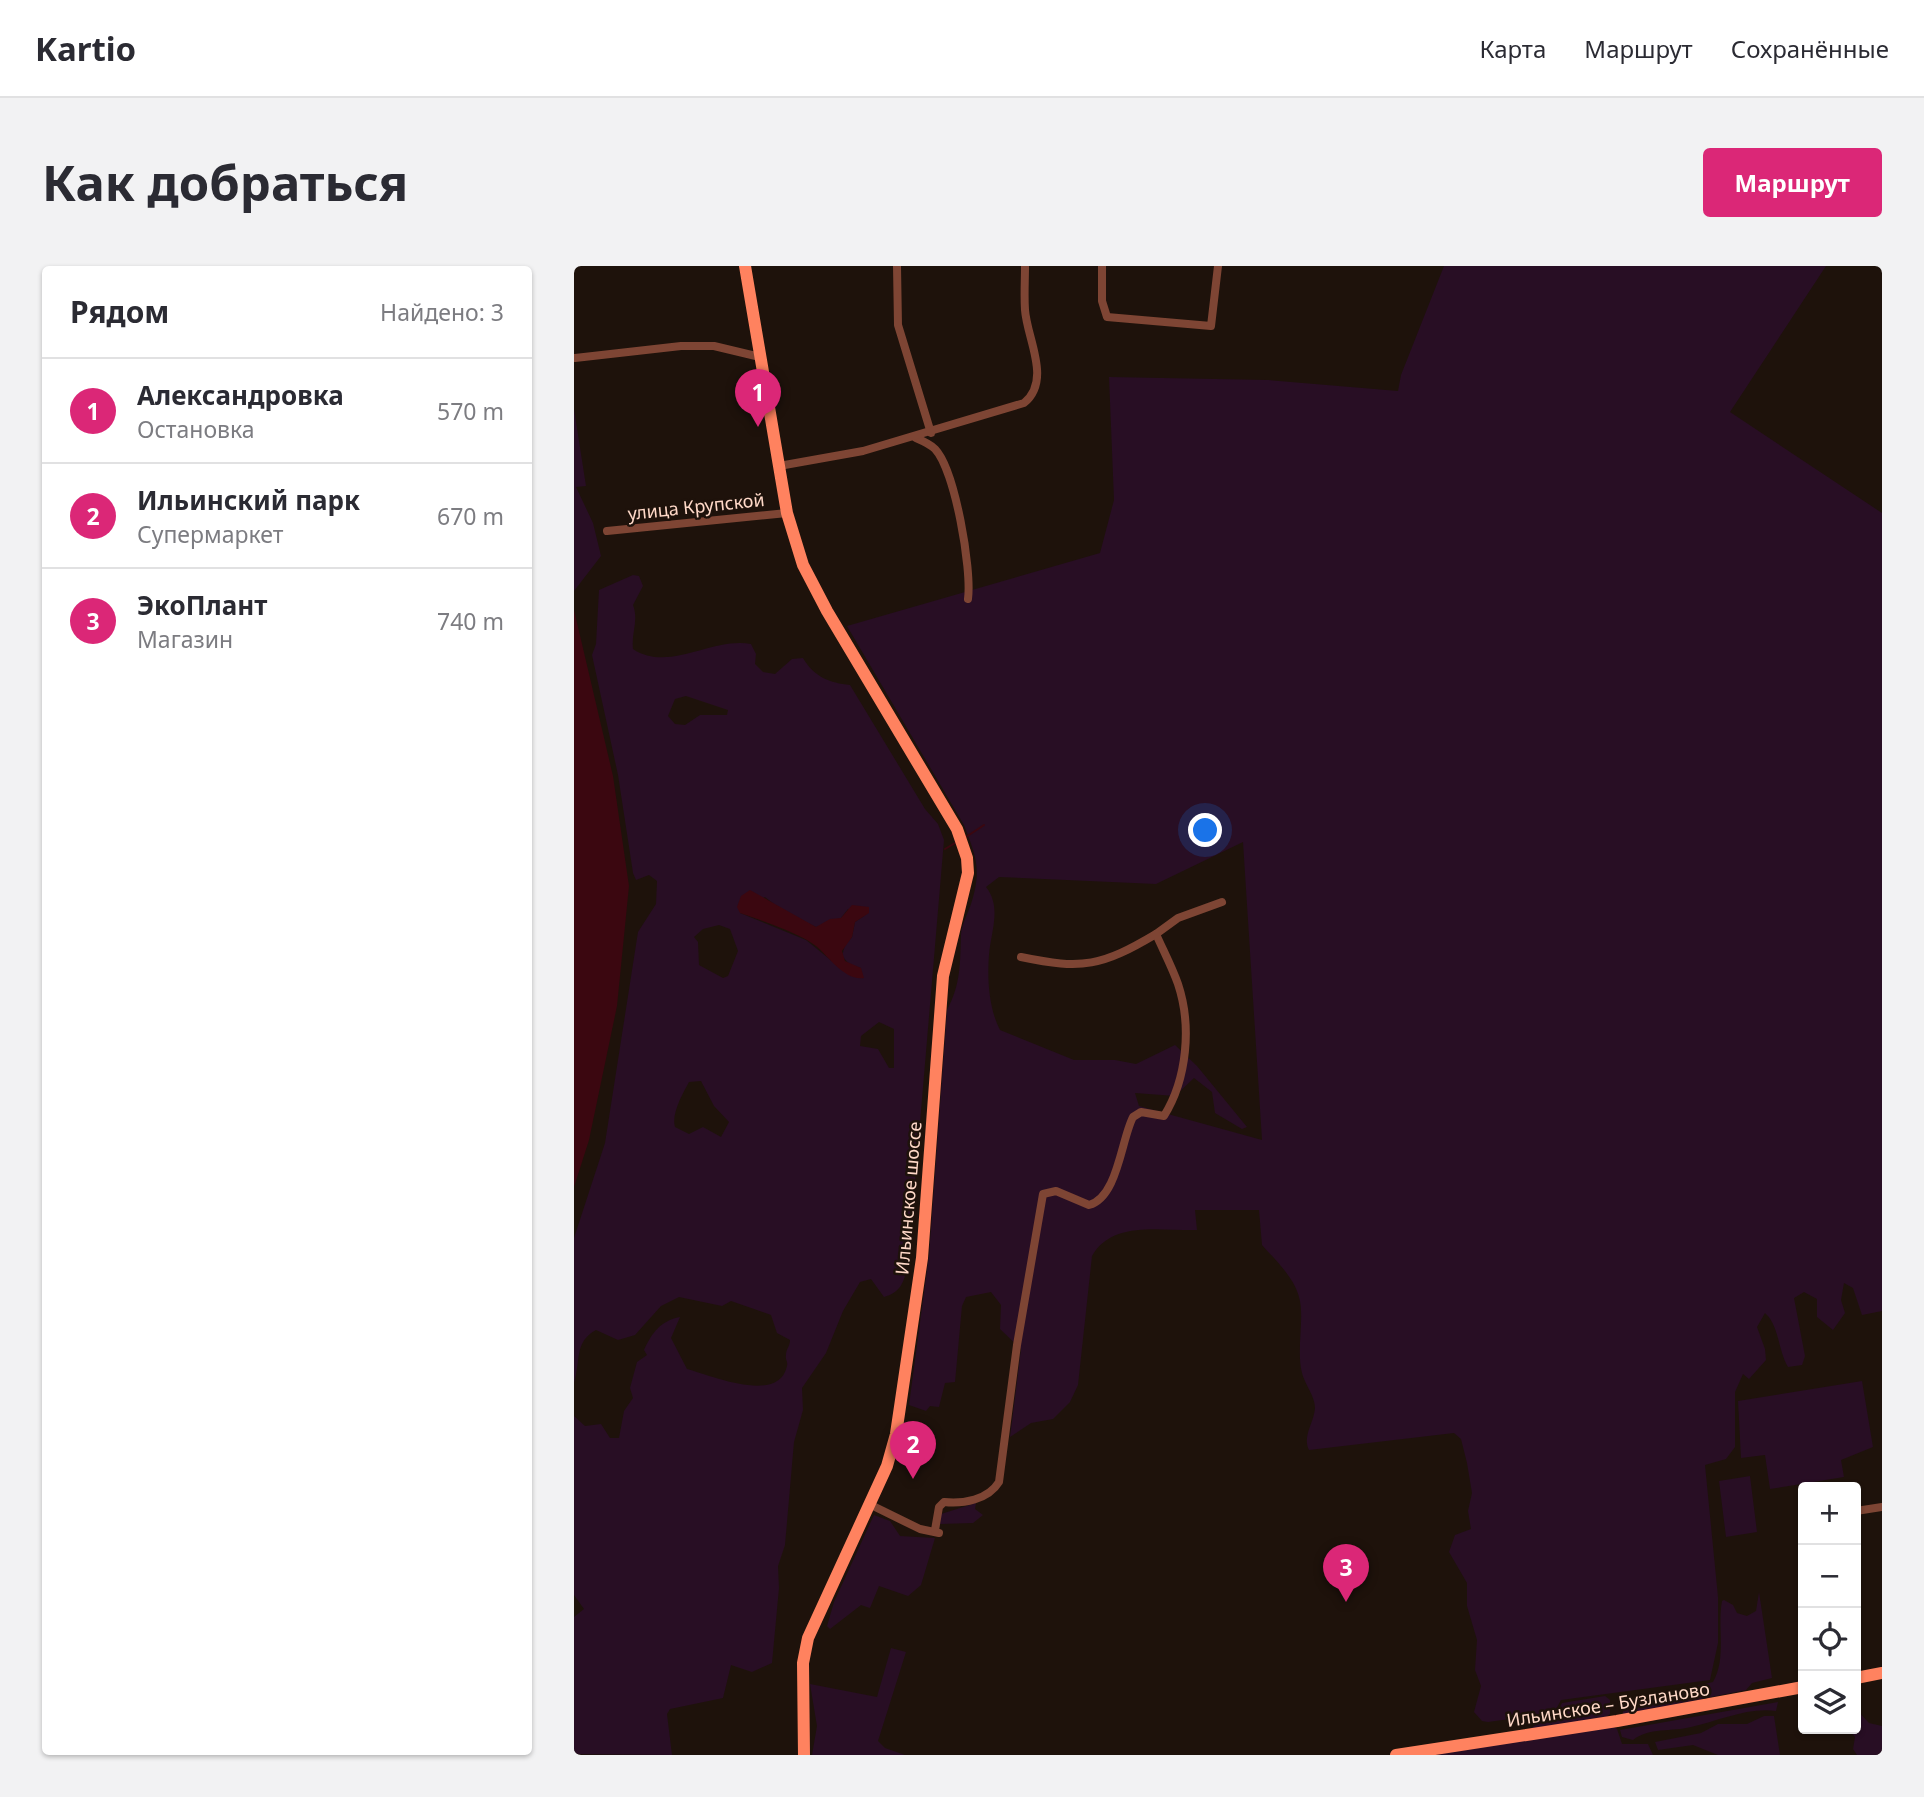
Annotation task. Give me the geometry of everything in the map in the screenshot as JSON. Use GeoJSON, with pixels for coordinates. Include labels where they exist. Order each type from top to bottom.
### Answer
{"type":"FeatureCollection","features":[{"type":"Feature","properties":{"kind":"main road","name":"Ильинское шоссе"},"geometry":{"type":"LineString","coordinates":[[745,266],[787,513],[803,565],[957,829],[967,859],[968,873],[943,975],[922,1258],[895,1434],[887,1466],[808,1638],[803,1663],[804,1755]]}},
{"type":"Feature","properties":{"kind":"main road"},"geometry":{"type":"LineString","coordinates":[[1861,1677],[1882,1673]]}},
{"type":"Feature","properties":{"kind":"main road","name":"Ильинское – Бузланово"},"geometry":{"type":"LineString","coordinates":[[1396,1755],[1617,1721],[1798,1688]]}},
{"type":"Feature","properties":{"kind":"street"},"geometry":{"type":"LineString","coordinates":[[897,266],[898,325],[931,433]]}},
{"type":"Feature","properties":{"kind":"street"},"geometry":{"type":"LineString","coordinates":[[779,466],[863,451],[931,433],[1024,403],[1031,397],[1037,374],[1025,312],[1025,266]]}},
{"type":"Feature","properties":{"kind":"street"},"geometry":{"type":"LineString","coordinates":[[1102,266],[1102,300],[1107,317],[1211,326],[1218,266]]}},
{"type":"Feature","properties":{"kind":"street"},"geometry":{"type":"LineString","coordinates":[[575,358],[681,346],[714,346],[760,357]]}},
{"type":"Feature","properties":{"kind":"street"},"geometry":{"type":"LineString","coordinates":[[913,438],[936,450],[943,463],[966,542],[970,583],[968,599]]}},
{"type":"Feature","properties":{"kind":"street","name":"улица Крупской"},"geometry":{"type":"LineString","coordinates":[[607,530],[787,513]]}},
{"type":"Feature","properties":{"kind":"street"},"geometry":{"type":"LineString","coordinates":[[1021,957],[1054,964],[1087,964],[1115,958],[1178,918],[1222,902]]}},
{"type":"Feature","properties":{"kind":"street"},"geometry":{"type":"LineString","coordinates":[[869,1504],[920,1529],[937,1532],[939,1507],[944,1502],[973,1500],[993,1490],[999,1482],[1017,1345],[1043,1194],[1056,1191],[1090,1205],[1104,1196],[1133,1117],[1141,1112],[1164,1116],[1174,1100],[1186,1039],[1179,985],[1156,934]]}},
{"type":"Feature","properties":{"kind":"street"},"geometry":{"type":"LineString","coordinates":[[1861,1510],[1882,1507]]}},
{"type":"Feature","properties":{"kind":"shaded area"},"geometry":{"type":"Polygon","coordinates":[[[1444,266],[1826,266],[1730,412],[1882,513],[1882,1311],[1862,1315],[1853,1288],[1844,1283],[1841,1300],[1845,1313],[1833,1330],[1817,1317],[1817,1299],[1804,1292],[1794,1298],[1805,1356],[1802,1365],[1788,1367],[1776,1331],[1765,1313],[1757,1327],[1766,1360],[1749,1379],[1743,1374],[1735,1392],[1735,1447],[1726,1459],[1705,1465],[1718,1597],[1718,1643],[1710,1680],[1561,1700],[1554,1713],[1488,1722],[1482,1721],[1474,1712],[1481,1686],[1475,1670],[1477,1640],[1467,1606],[1467,1583],[1449,1552],[1455,1535],[1471,1529],[1468,1511],[1472,1493],[1461,1439],[1454,1433],[1309,1450],[1307,1440],[1315,1408],[1300,1364],[1301,1305],[1289,1276],[1262,1245],[1259,1210],[1195,1210],[1197,1230],[1153,1229],[1125,1232],[1101,1245],[1092,1256],[1078,1385],[1070,1402],[1053,1419],[1031,1423],[1010,1437],[1021,1349],[1000,1329],[1001,1305],[991,1292],[966,1297],[962,1306],[955,1382],[945,1383],[939,1407],[930,1406],[926,1411],[909,1405],[929,1255],[947,1010],[957,982],[961,931],[971,904],[977,872],[972,846],[964,825],[847,626],[1100,553],[1114,500],[1109,377],[1268,380],[1398,391],[1401,375],[1444,266]],[[1243,842],[1156,884],[999,877],[986,887],[995,911],[988,964],[993,1013],[1000,1030],[1074,1060],[1115,1060],[1136,1064],[1175,1045],[1197,1066],[1247,1127],[1242,1129],[1215,1113],[1212,1092],[1194,1078],[1175,1096],[1135,1093],[1139,1106],[1262,1140],[1243,842]]]}},
{"type":"Feature","properties":{"kind":"shaded area"},"geometry":{"type":"Polygon","coordinates":[[[574,409],[586,486],[576,487],[593,523],[601,556],[574,591],[574,409]]]}},
{"type":"Feature","properties":{"kind":"shaded area"},"geometry":{"type":"Polygon","coordinates":[[[633,575],[639,576],[643,586],[633,605],[633,649],[647,655],[676,656],[721,645],[751,644],[756,654],[755,664],[763,672],[775,674],[792,659],[803,658],[812,670],[823,678],[850,685],[925,809],[938,824],[944,840],[905,1276],[895,1292],[884,1297],[871,1279],[860,1282],[843,1311],[826,1353],[802,1388],[803,1410],[794,1442],[785,1545],[778,1566],[779,1588],[772,1663],[752,1672],[731,1665],[723,1698],[670,1709],[667,1714],[672,1755],[574,1754],[574,1617],[584,1609],[574,1595],[574,1416],[585,1426],[601,1424],[610,1438],[619,1438],[624,1411],[633,1398],[630,1388],[637,1362],[647,1355],[644,1350],[654,1333],[673,1319],[680,1317],[671,1338],[687,1369],[743,1384],[771,1384],[781,1378],[787,1366],[786,1353],[790,1340],[777,1333],[771,1315],[731,1301],[722,1306],[679,1297],[661,1306],[635,1335],[618,1340],[596,1330],[589,1335],[579,1352],[574,1383],[574,1238],[605,1143],[638,932],[656,904],[657,881],[649,875],[636,880],[633,873],[618,775],[592,655],[596,644],[599,590],[633,575]],[[686,696],[675,699],[668,716],[675,724],[685,725],[700,715],[727,715],[728,710],[686,696]],[[765,897],[740,913],[806,940],[844,971],[861,968],[850,965],[842,956],[845,945],[852,937],[855,922],[864,916],[848,909],[841,918],[816,927],[784,912],[765,897]],[[719,925],[703,929],[694,937],[698,942],[699,965],[723,978],[728,976],[738,951],[730,929],[719,925]],[[879,1022],[861,1036],[860,1046],[878,1049],[889,1068],[894,1068],[894,1029],[879,1022]],[[701,1081],[689,1082],[676,1110],[675,1127],[689,1134],[703,1127],[721,1137],[729,1122],[714,1106],[701,1081]]]}},
{"type":"Feature","properties":{"kind":"shaded area"},"geometry":{"type":"Polygon","coordinates":[[[574,610],[613,776],[629,886],[617,1006],[589,1140],[574,1187],[574,610]]]}},
{"type":"Feature","properties":{"kind":"shaded area"},"geometry":{"type":"Polygon","coordinates":[[[750,890],[816,927],[830,919],[841,918],[852,905],[869,907],[869,913],[855,922],[852,937],[842,951],[845,961],[861,968],[864,978],[850,976],[816,946],[800,936],[740,913],[737,907],[741,896],[750,890]]]}},
{"type":"Feature","properties":{"kind":"shaded area"},"geometry":{"type":"Polygon","coordinates":[[[1862,1381],[1873,1447],[1841,1460],[1844,1477],[1798,1482],[1798,1484],[1770,1489],[1765,1455],[1741,1458],[1738,1401],[1862,1381]]]}},
{"type":"Feature","properties":{"kind":"shaded area"},"geometry":{"type":"Polygon","coordinates":[[[1750,1476],[1757,1532],[1726,1537],[1719,1481],[1750,1476]]]}},
{"type":"Feature","properties":{"kind":"shaded area"},"geometry":{"type":"Polygon","coordinates":[[[976,1503],[975,1509],[983,1515],[973,1523],[940,1524],[941,1514],[976,1503]]]}},
{"type":"Feature","properties":{"kind":"shaded area"},"geometry":{"type":"Polygon","coordinates":[[[874,1515],[890,1521],[900,1536],[935,1538],[921,1585],[908,1596],[879,1586],[870,1608],[861,1605],[830,1629],[827,1626],[834,1602],[874,1515]]]}},
{"type":"Feature","properties":{"kind":"shaded area"},"geometry":{"type":"Polygon","coordinates":[[[1759,1592],[1772,1678],[1752,1683],[1746,1690],[1623,1715],[1623,1703],[1713,1682],[1720,1663],[1722,1601],[1733,1605],[1737,1613],[1747,1616],[1756,1611],[1759,1592]]]}},
{"type":"Feature","properties":{"kind":"shaded area"},"geometry":{"type":"Polygon","coordinates":[[[891,1648],[906,1652],[878,1741],[885,1748],[905,1755],[812,1755],[817,1726],[810,1684],[877,1697],[891,1648]]]}},
{"type":"Feature","properties":{"kind":"shaded area"},"geometry":{"type":"Polygon","coordinates":[[[1605,1696],[1610,1700],[1610,1714],[1605,1718],[1530,1729],[1538,1723],[1552,1722],[1562,1703],[1605,1696]]]}},
{"type":"Feature","properties":{"kind":"shaded area"},"geometry":{"type":"Polygon","coordinates":[[[1778,1702],[1776,1711],[1755,1711],[1691,1727],[1653,1731],[1633,1740],[1622,1737],[1620,1730],[1778,1702]]]}},
{"type":"Feature","properties":{"kind":"shaded area"},"geometry":{"type":"Polygon","coordinates":[[[1861,1714],[1869,1723],[1882,1726],[1882,1755],[1857,1755],[1853,1749],[1855,1737],[1852,1734],[1861,1734],[1861,1714]]]}},
{"type":"Feature","properties":{"kind":"shaded area"},"geometry":{"type":"Polygon","coordinates":[[[1764,1716],[1774,1716],[1780,1755],[1718,1755],[1693,1745],[1658,1750],[1655,1742],[1701,1733],[1718,1724],[1747,1724],[1764,1716]]]}},
{"type":"Feature","properties":{"kind":"shaded area"},"geometry":{"type":"Polygon","coordinates":[[[1612,1726],[1617,1729],[1622,1744],[1648,1744],[1653,1755],[1433,1755],[1612,1726]]]}},
{"type":"Feature","properties":{"kind":"waterway"},"geometry":{"type":"LineString","coordinates":[[966,837],[984,825]]}},
{"type":"Feature","properties":{"kind":"waterway"},"geometry":{"type":"LineString","coordinates":[[945,849],[955,843]]}},
{"type":"Feature","properties":{"kind":"place","name":"Александровка"},"geometry":{"type":"Point","coordinates":[758,427]}},
{"type":"Feature","properties":{"kind":"place","name":"Ильинский парк"},"geometry":{"type":"Point","coordinates":[913,1479]}},
{"type":"Feature","properties":{"kind":"place","name":"ЭкоПлант"},"geometry":{"type":"Point","coordinates":[1346,1602]}}]}
